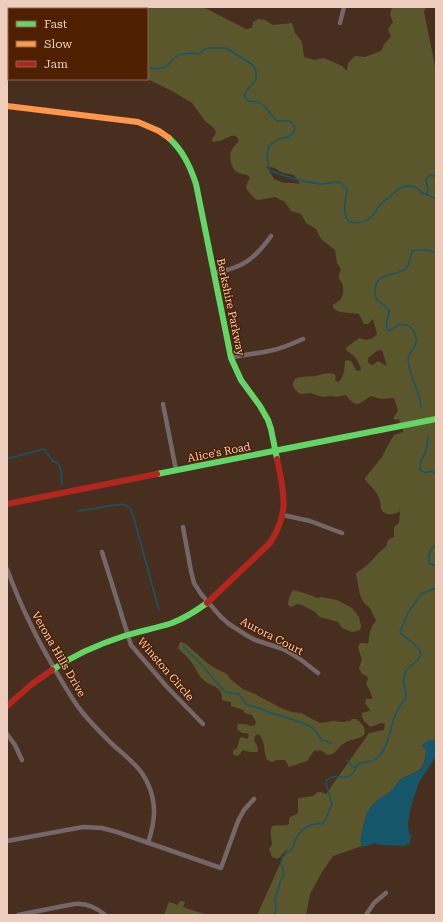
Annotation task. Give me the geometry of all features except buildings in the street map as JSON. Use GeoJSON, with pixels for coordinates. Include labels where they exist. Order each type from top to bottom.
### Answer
{"type":"FeatureCollection","features":[{"type":"Feature","properties":{"kind":"street"},"geometry":{"type":"LineString","coordinates":[[340,23],[344,7]]}},
{"type":"Feature","properties":{"kind":"street","name":"Berkshire Parkway"},"geometry":{"type":"LineString","coordinates":[[7,106],[138,122],[156,129],[173,141],[185,156],[193,172],[231,358],[241,380],[260,406],[268,420],[274,439],[285,500],[283,515],[278,531],[270,543],[208,602],[194,612],[175,622],[127,635],[99,645],[76,656],[54,668],[28,687],[7,706]]}},
{"type":"Feature","properties":{"kind":"street"},"geometry":{"type":"LineString","coordinates":[[214,273],[235,268],[243,264],[258,253],[271,236]]}},
{"type":"Feature","properties":{"kind":"street"},"geometry":{"type":"LineString","coordinates":[[231,358],[279,349],[303,339]]}},
{"type":"Feature","properties":{"kind":"street"},"geometry":{"type":"LineString","coordinates":[[163,404],[176,470]]}},
{"type":"Feature","properties":{"kind":"street","name":"Alice's Road"},"geometry":{"type":"LineString","coordinates":[[7,504],[436,419]]}},
{"type":"Feature","properties":{"kind":"street"},"geometry":{"type":"LineString","coordinates":[[283,515],[310,521],[342,533]]}},
{"type":"Feature","properties":{"kind":"street","name":"Aurora Court"},"geometry":{"type":"LineString","coordinates":[[183,526],[192,577],[197,589],[208,602],[237,630],[255,640],[292,654],[318,674]]}},
{"type":"Feature","properties":{"kind":"street","name":"Winston Circle"},"geometry":{"type":"LineString","coordinates":[[102,552],[131,645],[167,687],[202,724]]}},
{"type":"Feature","properties":{"kind":"street","name":"Verona Hills Drive"},"geometry":{"type":"LineString","coordinates":[[7,569],[30,624],[69,694],[84,714],[106,738],[136,764],[148,783],[152,797],[154,814],[153,829],[148,843]]}},
{"type":"Feature","properties":{"kind":"street"},"geometry":{"type":"LineString","coordinates":[[7,734],[15,745],[22,760]]}},
{"type":"Feature","properties":{"kind":"street"},"geometry":{"type":"LineString","coordinates":[[7,841],[73,828],[102,828],[221,868],[238,821],[244,810],[254,799]]}},
{"type":"Feature","properties":{"kind":"street"},"geometry":{"type":"LineString","coordinates":[[366,915],[374,904],[386,893]]}},
{"type":"Feature","properties":{"kind":"street"},"geometry":{"type":"LineString","coordinates":[[18,915],[74,904],[81,904],[91,906],[105,915]]}},
{"type":"Feature","properties":{"kind":"shaded area"},"geometry":{"type":"Polygon","coordinates":[[[7,7],[203,7],[246,29],[252,28],[253,22],[258,19],[265,20],[273,25],[292,23],[295,33],[302,42],[304,57],[314,60],[324,58],[342,66],[347,71],[348,63],[355,56],[365,57],[381,51],[385,43],[391,37],[388,29],[393,22],[390,15],[392,7],[426,7],[424,12],[436,71],[436,417],[400,424],[399,419],[395,420],[393,418],[398,411],[394,398],[381,399],[371,396],[358,404],[355,404],[346,395],[323,397],[310,393],[300,394],[295,389],[293,385],[294,380],[302,377],[332,373],[336,376],[335,380],[338,382],[343,375],[345,361],[348,360],[351,361],[356,370],[359,371],[361,369],[357,360],[347,351],[346,348],[359,338],[369,339],[373,338],[377,334],[373,319],[368,324],[364,324],[359,314],[342,312],[333,308],[333,305],[341,299],[343,291],[343,285],[339,279],[341,269],[337,263],[335,250],[321,239],[316,229],[306,223],[301,214],[291,211],[285,202],[275,197],[259,200],[255,199],[248,191],[246,188],[250,178],[249,176],[236,172],[231,164],[231,151],[239,141],[236,136],[234,135],[213,142],[212,139],[216,133],[214,128],[205,121],[192,103],[148,79],[148,8],[8,8],[8,54],[7,7]],[[266,166],[274,179],[284,183],[300,184],[294,175],[283,173],[266,166]],[[382,350],[377,351],[368,358],[368,362],[370,364],[373,365],[378,361],[387,366],[382,350]]]}},
{"type":"Feature","properties":{"kind":"shaded area"},"geometry":{"type":"Polygon","coordinates":[[[436,422],[436,741],[428,741],[422,746],[426,750],[422,767],[400,780],[391,791],[379,799],[369,810],[363,828],[361,839],[362,846],[333,856],[310,894],[306,915],[257,915],[288,849],[277,859],[272,857],[269,849],[272,845],[272,826],[289,824],[290,817],[298,813],[299,798],[313,796],[318,792],[326,794],[369,733],[384,730],[385,724],[381,723],[371,727],[362,718],[362,713],[370,710],[365,703],[366,699],[372,699],[371,693],[366,684],[368,679],[367,676],[362,674],[359,668],[362,659],[358,646],[361,643],[368,644],[371,629],[376,621],[370,608],[364,603],[360,595],[356,573],[366,566],[386,547],[388,540],[394,537],[394,527],[399,523],[400,511],[386,514],[382,511],[378,495],[365,480],[365,478],[382,457],[394,435],[403,432],[403,428],[436,422]]]}},
{"type":"Feature","properties":{"kind":"shaded area"},"geometry":{"type":"Polygon","coordinates":[[[293,590],[318,598],[321,597],[337,600],[352,608],[359,617],[361,626],[360,630],[352,632],[342,628],[338,622],[320,617],[315,612],[302,605],[298,604],[291,607],[288,603],[289,597],[293,590]]]}},
{"type":"Feature","properties":{"kind":"shaded area"},"geometry":{"type":"Polygon","coordinates":[[[180,642],[186,644],[213,667],[227,674],[230,679],[243,689],[281,708],[292,712],[301,713],[320,723],[334,721],[343,722],[356,719],[364,727],[364,735],[345,742],[335,752],[327,755],[318,750],[314,751],[307,761],[289,767],[285,760],[277,760],[272,762],[267,760],[261,736],[258,734],[255,736],[254,741],[257,745],[257,752],[243,750],[238,756],[233,755],[233,751],[237,748],[240,738],[242,737],[247,739],[249,736],[247,733],[242,733],[237,729],[238,724],[251,726],[255,725],[256,722],[252,715],[231,706],[231,702],[222,700],[222,695],[219,689],[203,680],[189,659],[178,648],[180,642]]]}},
{"type":"Feature","properties":{"kind":"shaded area"},"geometry":{"type":"Polygon","coordinates":[[[180,901],[185,902],[183,907],[207,915],[164,915],[169,902],[178,905],[180,901]]]}},
{"type":"Feature","properties":{"kind":"water"},"geometry":{"type":"Polygon","coordinates":[[[428,740],[436,741],[436,756],[419,782],[411,807],[408,823],[409,834],[412,835],[410,843],[405,846],[380,845],[374,843],[362,846],[361,837],[369,810],[375,803],[391,791],[400,780],[422,767],[426,758],[426,750],[422,746],[428,740]]]}},
{"type":"Feature","properties":{"kind":"waterway"},"geometry":{"type":"LineString","coordinates":[[148,67],[155,69],[161,68],[167,66],[178,56],[193,53],[199,54],[205,49],[209,48],[226,48],[253,65],[256,71],[256,80],[244,96],[248,101],[258,102],[264,106],[277,121],[292,122],[295,128],[293,134],[278,139],[269,146],[267,155],[269,170],[308,182],[321,184],[341,183],[347,189],[345,215],[350,222],[359,223],[365,221],[373,215],[382,202],[399,189],[406,186],[415,187],[422,193],[436,199]]}},
{"type":"Feature","properties":{"kind":"waterway"},"geometry":{"type":"LineString","coordinates":[[427,195],[428,189],[426,180],[430,175],[436,176]]}},
{"type":"Feature","properties":{"kind":"waterway"},"geometry":{"type":"LineString","coordinates":[[421,407],[408,362],[408,358],[416,343],[415,335],[409,326],[403,324],[389,331],[387,330],[386,324],[389,310],[377,300],[375,297],[375,291],[378,280],[407,267],[412,251],[421,250],[436,252]]}},
{"type":"Feature","properties":{"kind":"waterway"},"geometry":{"type":"LineString","coordinates":[[428,436],[427,446],[421,460],[420,470],[423,472],[431,471],[436,474]]}},
{"type":"Feature","properties":{"kind":"waterway"},"geometry":{"type":"LineString","coordinates":[[7,457],[10,458],[44,449],[53,461],[58,463],[61,470],[62,486]]}},
{"type":"Feature","properties":{"kind":"waterway"},"geometry":{"type":"LineString","coordinates":[[78,511],[122,504],[129,507],[132,512],[159,610]]}},
{"type":"Feature","properties":{"kind":"waterway"},"geometry":{"type":"LineString","coordinates":[[436,545],[430,550],[429,557],[429,563],[436,565]]}},
{"type":"Feature","properties":{"kind":"waterway"},"geometry":{"type":"LineString","coordinates":[[275,915],[275,900],[284,874],[281,865],[284,855],[292,849],[298,835],[304,829],[310,825],[322,824],[326,819],[332,804],[326,781],[332,777],[348,777],[358,764],[376,759],[385,747],[396,713],[406,698],[404,682],[406,671],[419,659],[421,653],[419,649],[400,632],[408,613],[421,594],[436,588]]}},
{"type":"Feature","properties":{"kind":"waterway"},"geometry":{"type":"LineString","coordinates":[[183,646],[224,691],[239,694],[246,704],[250,706],[310,726],[322,740],[331,743]]}},
{"type":"Feature","properties":{"kind":"waterway"},"geometry":{"type":"LineString","coordinates":[[347,760],[351,765],[356,767]]}},
{"type":"Feature","properties":{"kind":"traffic: fast"},"geometry":{"type":"LineString","coordinates":[[169,138],[186,159],[196,184],[231,358],[241,380],[260,406],[268,420],[277,459]]}},
{"type":"Feature","properties":{"kind":"traffic: fast"},"geometry":{"type":"LineString","coordinates":[[157,474],[436,419]]}},
{"type":"Feature","properties":{"kind":"traffic: fast"},"geometry":{"type":"LineString","coordinates":[[52,670],[87,650],[124,636],[177,621],[207,603]]}},
{"type":"Feature","properties":{"kind":"traffic: slow"},"geometry":{"type":"LineString","coordinates":[[7,106],[138,122],[159,131],[169,138]]}},
{"type":"Feature","properties":{"kind":"traffic: jam"},"geometry":{"type":"LineString","coordinates":[[207,603],[270,543],[281,522],[284,502],[282,482],[277,459]]}},
{"type":"Feature","properties":{"kind":"traffic: jam"},"geometry":{"type":"LineString","coordinates":[[7,504],[157,474]]}},
{"type":"Feature","properties":{"kind":"traffic: jam"},"geometry":{"type":"LineString","coordinates":[[7,706],[32,684],[52,670]]}}]}
